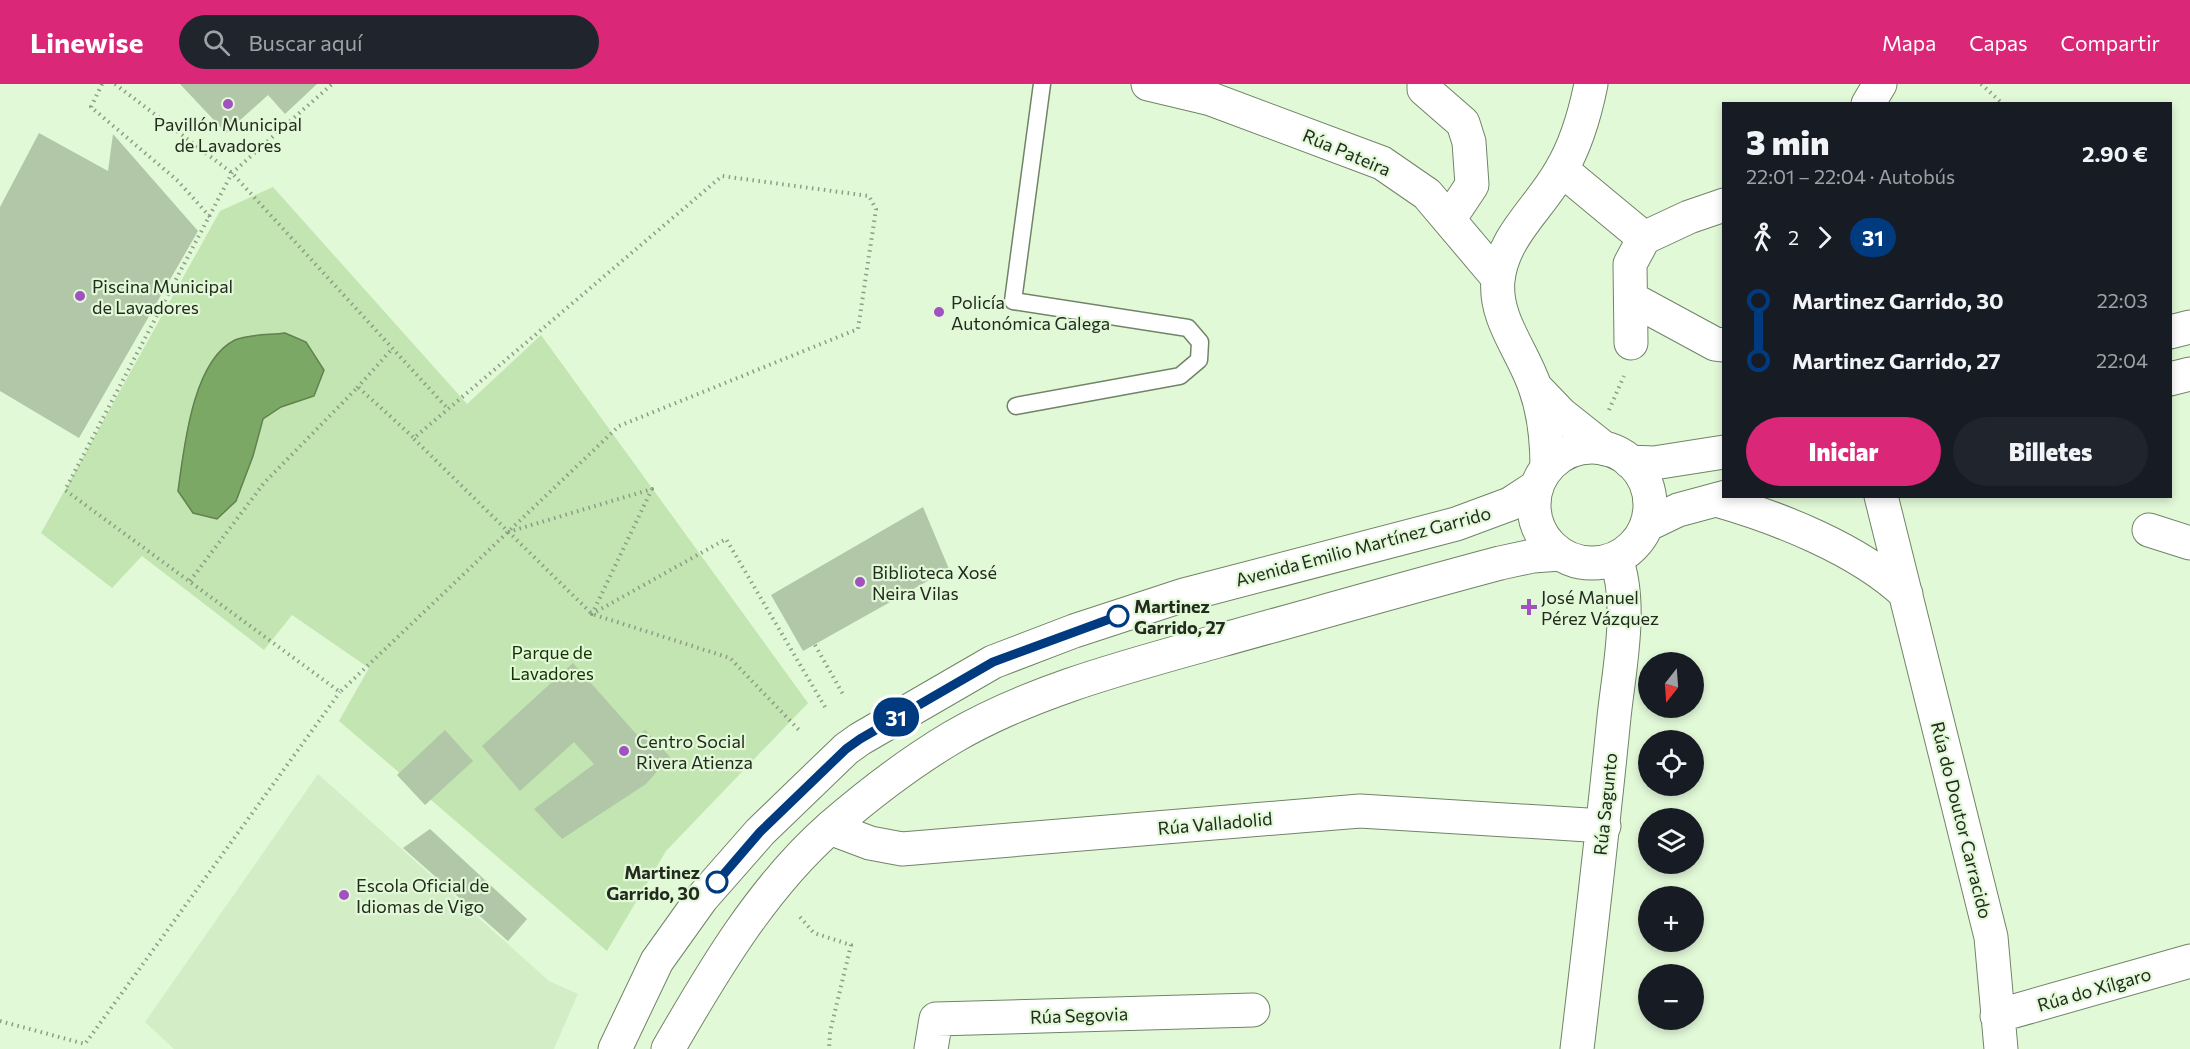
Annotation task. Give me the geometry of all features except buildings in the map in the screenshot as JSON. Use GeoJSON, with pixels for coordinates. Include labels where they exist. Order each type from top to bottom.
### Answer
{"type":"FeatureCollection","features":[{"type":"Feature","properties":{"kind":"street","name":"Rúa Pateira"},"geometry":{"type":"LineString","coordinates":[[1148,84],[1211,99],[1382,163],[1427,194],[1498,278]]}},
{"type":"Feature","properties":{"kind":"street"},"geometry":{"type":"LineString","coordinates":[[1424,84],[1424,89],[1463,123],[1469,142],[1472,185],[1449,218]]}},
{"type":"Feature","properties":{"kind":"street"},"geometry":{"type":"LineString","coordinates":[[1535,387],[1560,414],[1618,455],[1645,480],[1650,502],[1647,525],[1629,551],[1616,559],[1597,563],[1578,562],[1560,554],[1546,541],[1537,525],[1533,506],[1542,478],[1544,423],[1535,387],[1507,327],[1498,298],[1498,278],[1505,248],[1515,232],[1538,207],[1562,170],[1576,141],[1591,84]]}},
{"type":"Feature","properties":{"kind":"street"},"geometry":{"type":"LineString","coordinates":[[1562,170],[1644,238]]}},
{"type":"Feature","properties":{"kind":"street"},"geometry":{"type":"LineString","coordinates":[[1631,343],[1630,264],[1644,238],[1689,217],[1722,206]]}},
{"type":"Feature","properties":{"kind":"street"},"geometry":{"type":"LineString","coordinates":[[1632,299],[1715,344],[1722,345]]}},
{"type":"Feature","properties":{"kind":"street"},"geometry":{"type":"LineString","coordinates":[[2172,332],[2190,327]]}},
{"type":"Feature","properties":{"kind":"street"},"geometry":{"type":"LineString","coordinates":[[2172,378],[2190,374]]}},
{"type":"Feature","properties":{"kind":"street"},"geometry":{"type":"LineString","coordinates":[[1542,478],[1567,453],[1592,447],[1618,455],[1664,462],[1722,452]]}},
{"type":"Feature","properties":{"kind":"street","name":"Avenida Emilio Martínez Garrido"},"geometry":{"type":"LineString","coordinates":[[615,1049],[657,961],[702,898],[760,832],[846,749],[860,739],[993,662],[1074,631],[1184,595],[1456,524],[1510,504],[1542,478]]}},
{"type":"Feature","properties":{"kind":"street"},"geometry":{"type":"LineString","coordinates":[[1647,525],[1678,510],[1723,498],[1763,513],[1859,560],[1888,577],[1906,594]]}},
{"type":"Feature","properties":{"kind":"street","name":"Rúa do Doutor Carracido"},"geometry":{"type":"LineString","coordinates":[[1882,498],[1991,938],[2001,1049]]}},
{"type":"Feature","properties":{"kind":"street"},"geometry":{"type":"LineString","coordinates":[[2149,530],[2190,543]]}},
{"type":"Feature","properties":{"kind":"street"},"geometry":{"type":"LineString","coordinates":[[668,1049],[707,982],[776,885],[830,828],[880,787],[954,737],[1028,703],[1125,667],[1387,593],[1511,561],[1560,554]]}},
{"type":"Feature","properties":{"kind":"street","name":"Rúa Sagunto"},"geometry":{"type":"LineString","coordinates":[[1577,1049],[1604,826],[1623,605],[1620,570],[1616,559]]}},
{"type":"Feature","properties":{"kind":"street","name":"Rúa Valladolid"},"geometry":{"type":"LineString","coordinates":[[830,828],[870,843],[902,849],[1360,811],[1604,826]]}},
{"type":"Feature","properties":{"kind":"street","name":"Rúa do Xílgaro"},"geometry":{"type":"LineString","coordinates":[[1997,1016],[2190,961]]}},
{"type":"Feature","properties":{"kind":"street","name":"Rúa Segovia"},"geometry":{"type":"LineString","coordinates":[[931,1049],[936,1019],[1253,1010]]}},
{"type":"Feature","properties":{"kind":"lane"},"geometry":{"type":"LineString","coordinates":[[1016,406],[1180,376],[1199,360],[1200,342],[1188,328],[1013,301],[1042,84]]}},
{"type":"Feature","properties":{"kind":"path"},"geometry":{"type":"LineString","coordinates":[[102,84],[91,107],[178,181],[210,217]]}},
{"type":"Feature","properties":{"kind":"path"},"geometry":{"type":"LineString","coordinates":[[115,84],[232,173],[448,409]]}},
{"type":"Feature","properties":{"kind":"path"},"geometry":{"type":"LineString","coordinates":[[332,84],[232,173],[65,490],[340,692]]}},
{"type":"Feature","properties":{"kind":"path"},"geometry":{"type":"LineString","coordinates":[[1981,84],[2001,102]]}},
{"type":"Feature","properties":{"kind":"path"},"geometry":{"type":"LineString","coordinates":[[0,1021],[85,1044],[340,692],[619,426],[858,329],[876,209],[869,196],[722,176],[414,438]]}},
{"type":"Feature","properties":{"kind":"path"},"geometry":{"type":"LineString","coordinates":[[1607,416],[1625,374],[1631,343]]}},
{"type":"Feature","properties":{"kind":"path"},"geometry":{"type":"LineString","coordinates":[[190,581],[264,483],[392,349]]}},
{"type":"Feature","properties":{"kind":"path"},"geometry":{"type":"LineString","coordinates":[[356,388],[359,388],[414,438],[592,614],[730,658],[799,730]]}},
{"type":"Feature","properties":{"kind":"path"},"geometry":{"type":"LineString","coordinates":[[508,532],[652,489],[592,614]]}},
{"type":"Feature","properties":{"kind":"path"},"geometry":{"type":"LineString","coordinates":[[592,614],[726,539],[825,707]]}},
{"type":"Feature","properties":{"kind":"path"},"geometry":{"type":"LineString","coordinates":[[815,645],[844,696]]}},
{"type":"Feature","properties":{"kind":"path"},"geometry":{"type":"LineString","coordinates":[[800,917],[814,933],[851,945],[830,1032],[829,1049]]}},
{"type":"Feature","properties":{"kind":"shaded area"},"geometry":{"type":"Polygon","coordinates":[[[285,333],[306,342],[324,370],[314,396],[281,407],[263,419],[253,456],[236,501],[217,519],[193,513],[178,491],[187,430],[200,386],[209,367],[220,351],[235,340],[285,333]]]}},
{"type":"Feature","properties":{"kind":"shaded area","name":"Escola Oficial de Idiomas de Vigo"},"geometry":{"type":"Polygon","coordinates":[[[318,774],[549,981],[578,994],[554,1049],[174,1049],[145,1022],[318,774]]]}},
{"type":"Feature","properties":{"kind":"green space","name":"Parque de Lavadores"},"geometry":{"type":"Polygon","coordinates":[[[273,187],[467,404],[541,335],[808,703],[666,851],[607,951],[339,721],[369,668],[292,615],[264,650],[142,556],[112,588],[41,533],[220,211],[273,187]]]}},
{"type":"Feature","properties":{"kind":"bus line","name":"31"},"geometry":{"type":"LineString","coordinates":[[717,882],[760,832],[846,749],[860,739],[993,662],[1118,616]]}},
{"type":"Feature","properties":{"kind":"place","name":"Pavillón Municipal de Lavadores"},"geometry":{"type":"Point","coordinates":[228,104]}},
{"type":"Feature","properties":{"kind":"place","name":"Piscina Municipal de Lavadores"},"geometry":{"type":"Point","coordinates":[80,296]}},
{"type":"Feature","properties":{"kind":"place","name":"Policía Autonómica Galega"},"geometry":{"type":"Point","coordinates":[939,312]}},
{"type":"Feature","properties":{"kind":"place","name":"Biblioteca Xosé Neira Vilas"},"geometry":{"type":"Point","coordinates":[860,582]}},
{"type":"Feature","properties":{"kind":"place","name":"José Manuel Pérez Vázquez"},"geometry":{"type":"Point","coordinates":[1529,607]}},
{"type":"Feature","properties":{"kind":"place","name":"Martinez Garrido, 27"},"geometry":{"type":"Point","coordinates":[1118,616]}},
{"type":"Feature","properties":{"kind":"place","name":"Centro Social Rivera Atienza"},"geometry":{"type":"Point","coordinates":[624,751]}},
{"type":"Feature","properties":{"kind":"place","name":"Martinez Garrido, 30"},"geometry":{"type":"Point","coordinates":[717,882]}},
{"type":"Feature","properties":{"kind":"place","name":"Escola Oficial de Idiomas de Vigo"},"geometry":{"type":"Point","coordinates":[344,895]}}]}
